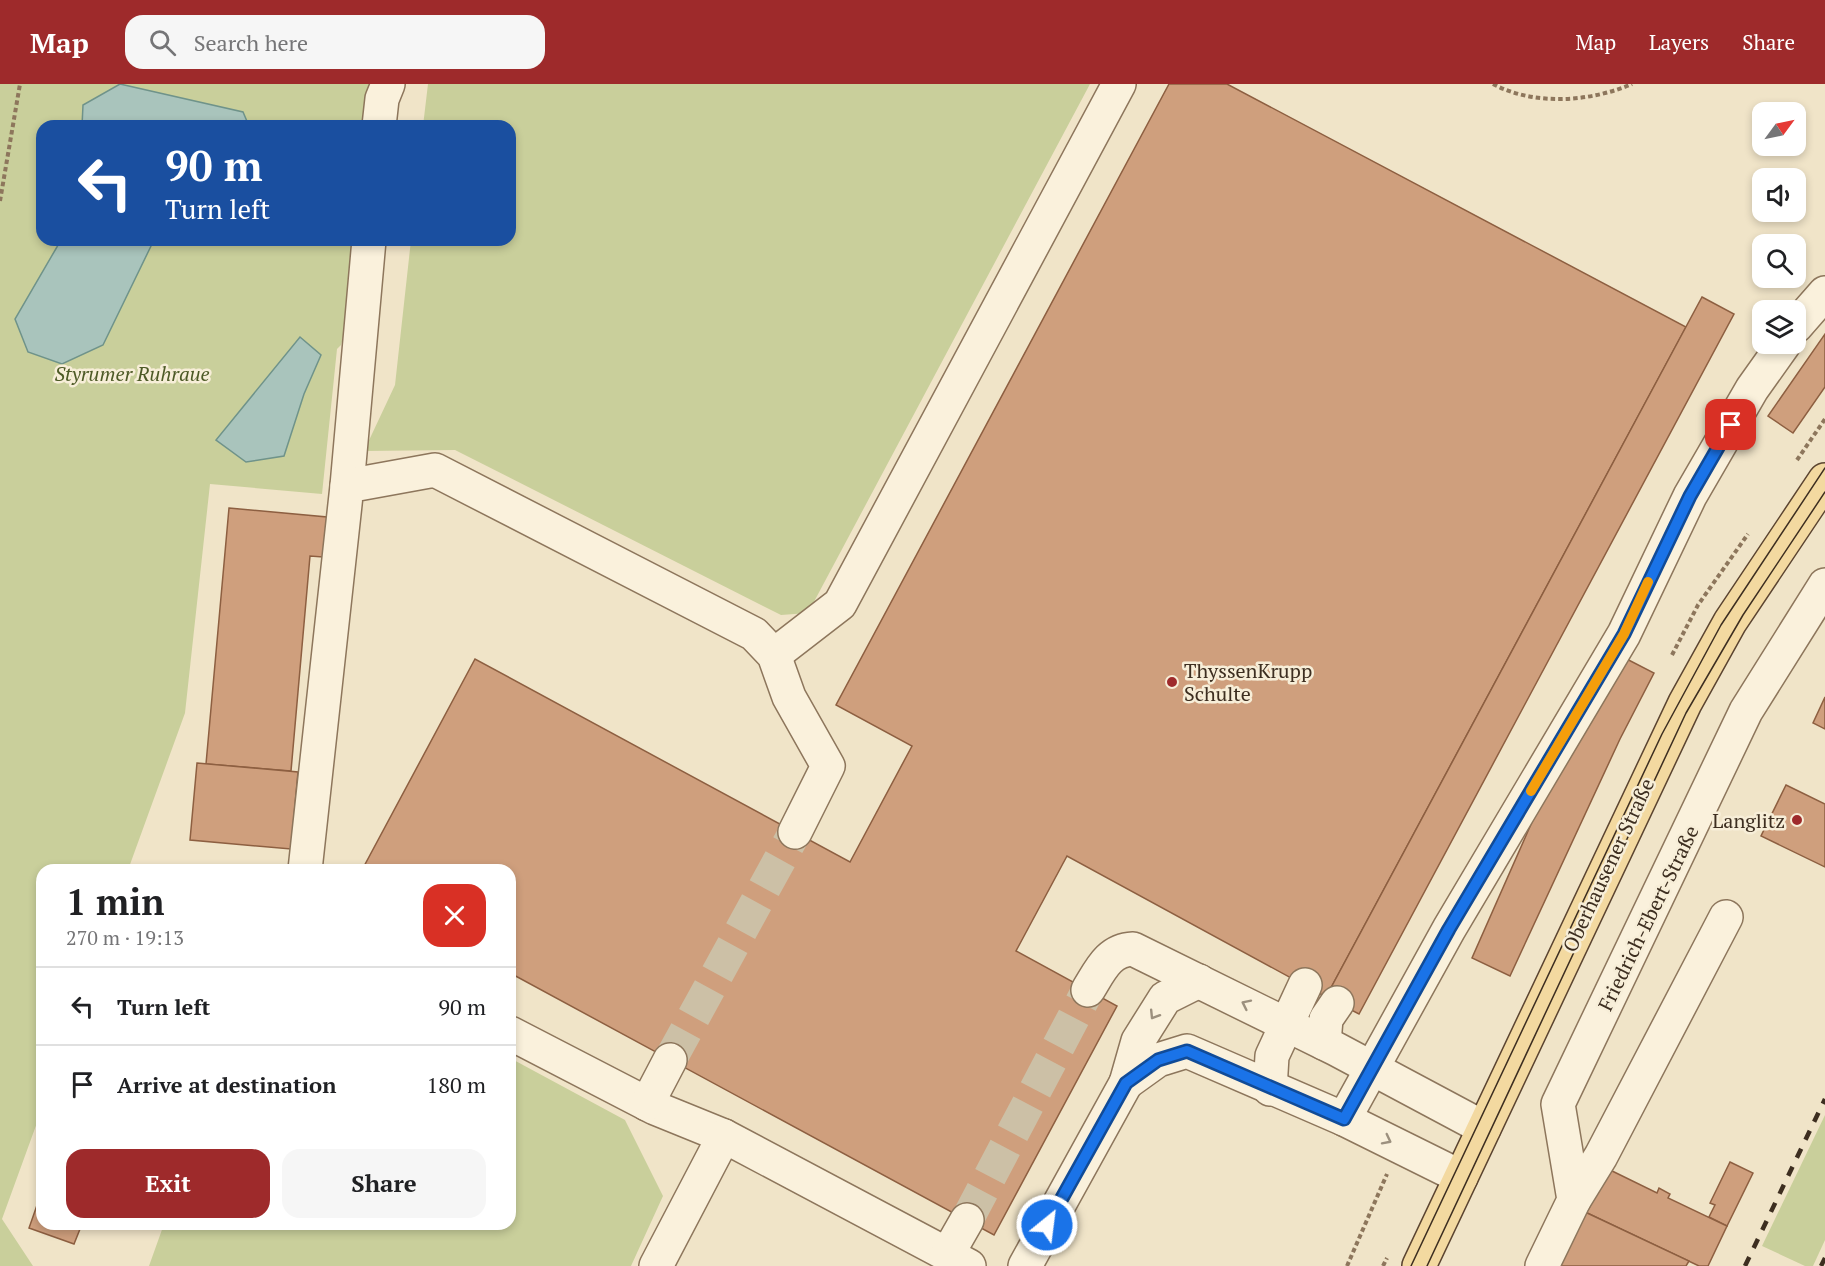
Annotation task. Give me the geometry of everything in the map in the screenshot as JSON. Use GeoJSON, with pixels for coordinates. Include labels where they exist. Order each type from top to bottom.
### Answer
{"type":"FeatureCollection","features":[{"type":"Feature","properties":{"kind":"main road","name":"Oberhausener Straße"},"geometry":{"type":"LineString","coordinates":[[1419,1266],[1685,703],[1730,622],[1825,480]]}},
{"type":"Feature","properties":{"kind":"lane"},"geometry":{"type":"LineString","coordinates":[[380,120],[382,99],[388,84]]}},
{"type":"Feature","properties":{"kind":"lane"},"geometry":{"type":"LineString","coordinates":[[774,656],[840,604],[1119,84]]}},
{"type":"Feature","properties":{"kind":"lane"},"geometry":{"type":"LineString","coordinates":[[306,864],[347,486],[368,246]]}},
{"type":"Feature","properties":{"kind":"lane"},"geometry":{"type":"LineString","coordinates":[[1806,315],[1825,293]]}},
{"type":"Feature","properties":{"kind":"lane"},"geometry":{"type":"LineString","coordinates":[[1344,1119],[1371,1068],[1624,634],[1690,496],[1752,389],[1777,354]]}},
{"type":"Feature","properties":{"kind":"lane"},"geometry":{"type":"LineString","coordinates":[[347,486],[435,470],[753,634],[774,656],[789,697],[828,766],[795,832]]}},
{"type":"Feature","properties":{"kind":"lane","name":"Friedrich-Ebert-Straße"},"geometry":{"type":"LineString","coordinates":[[1574,1200],[1558,1104],[1746,711],[1825,585]]}},
{"type":"Feature","properties":{"kind":"lane"},"geometry":{"type":"LineString","coordinates":[[1542,1266],[1574,1200],[1601,1156],[1726,917]]}},
{"type":"Feature","properties":{"kind":"lane"},"geometry":{"type":"LineString","coordinates":[[1088,990],[1106,961],[1121,950],[1133,949],[1285,1023],[1484,1128]]}},
{"type":"Feature","properties":{"kind":"lane"},"geometry":{"type":"LineString","coordinates":[[1025,1266],[1126,1083],[1138,1041],[1165,998],[1199,981]]}},
{"type":"Feature","properties":{"kind":"lane"},"geometry":{"type":"LineString","coordinates":[[1270,1089],[1272,1056],[1285,1023],[1305,985]]}},
{"type":"Feature","properties":{"kind":"lane"},"geometry":{"type":"LineString","coordinates":[[1324,1043],[1326,1019],[1337,1003]]}},
{"type":"Feature","properties":{"kind":"lane"},"geometry":{"type":"LineString","coordinates":[[516,1036],[647,1104],[724,1137],[958,1260],[967,1220]]}},
{"type":"Feature","properties":{"kind":"lane"},"geometry":{"type":"LineString","coordinates":[[1126,1083],[1158,1060],[1187,1051],[1270,1089],[1344,1119],[1461,1177]]}},
{"type":"Feature","properties":{"kind":"lane"},"geometry":{"type":"LineString","coordinates":[[647,1104],[670,1060]]}},
{"type":"Feature","properties":{"kind":"lane"},"geometry":{"type":"LineString","coordinates":[[656,1266],[724,1137]]}},
{"type":"Feature","properties":{"kind":"path"},"geometry":{"type":"LineString","coordinates":[[0,201],[20,84]]}},
{"type":"Feature","properties":{"kind":"path"},"geometry":{"type":"LineString","coordinates":[[1493,84],[1505,90],[1541,98],[1580,99],[1614,92],[1632,84]]}},
{"type":"Feature","properties":{"kind":"path"},"geometry":{"type":"LineString","coordinates":[[1347,1266],[1399,1146]]}},
{"type":"Feature","properties":{"kind":"green space","name":"Styrumer Ruhraue"},"geometry":{"type":"Polygon","coordinates":[[[0,84],[377,84],[374,120],[36,120],[36,246],[368,246],[341,345],[337,349],[322,494],[210,484],[185,713],[130,864],[36,864],[36,1126],[2,1219],[33,1266],[0,1266],[0,84]],[[311,377],[237,455],[304,394],[311,377]]]}},
{"type":"Feature","properties":{"kind":"green space"},"geometry":{"type":"Polygon","coordinates":[[[428,84],[1090,84],[808,613],[781,615],[455,450],[364,451],[395,385],[410,246],[516,246],[516,120],[424,120],[428,84]]]}},
{"type":"Feature","properties":{"kind":"green space"},"geometry":{"type":"Polygon","coordinates":[[[516,1061],[625,1120],[663,1196],[631,1266],[149,1266],[162,1230],[516,1230],[516,1061]]]}},
{"type":"Feature","properties":{"kind":"green space"},"geometry":{"type":"Polygon","coordinates":[[[1825,1115],[1825,1240],[1813,1266],[1805,1266],[1762,1246],[1825,1115]]]}},
{"type":"Feature","properties":{"kind":"water"},"geometry":{"type":"Polygon","coordinates":[[[120,84],[243,112],[246,120],[82,120],[83,105],[120,84]]]}},
{"type":"Feature","properties":{"kind":"water"},"geometry":{"type":"Polygon","coordinates":[[[58,246],[151,246],[103,345],[62,364],[28,352],[15,319],[58,246]]]}},
{"type":"Feature","properties":{"kind":"water"},"geometry":{"type":"Polygon","coordinates":[[[300,337],[321,355],[304,394],[284,456],[246,462],[216,440],[300,337]]]}},
{"type":"Feature","properties":{"kind":"building","name":"ThyssenKrupp Schulte"},"geometry":{"type":"Polygon","coordinates":[[[1169,84],[1227,84],[1686,327],[1326,997],[1067,856],[1016,951],[1117,1006],[994,1235],[516,976],[516,864],[365,864],[475,659],[850,862],[912,746],[836,705],[1169,84]]]}},
{"type":"Feature","properties":{"kind":"building"},"geometry":{"type":"Polygon","coordinates":[[[1702,297],[1734,314],[1359,1014],[1326,997],[1702,297]]]}},
{"type":"Feature","properties":{"kind":"building"},"geometry":{"type":"Polygon","coordinates":[[[1825,334],[1825,387],[1793,433],[1768,416],[1825,334]]]}},
{"type":"Feature","properties":{"kind":"building"},"geometry":{"type":"Polygon","coordinates":[[[229,508],[327,517],[323,557],[310,556],[291,771],[206,764],[229,508]]]}},
{"type":"Feature","properties":{"kind":"building"},"geometry":{"type":"Polygon","coordinates":[[[1615,653],[1654,673],[1620,739],[1510,976],[1472,958],[1543,797],[1615,653]]]}},
{"type":"Feature","properties":{"kind":"building"},"geometry":{"type":"Polygon","coordinates":[[[1825,697],[1825,729],[1813,723],[1825,697]]]}},
{"type":"Feature","properties":{"kind":"building"},"geometry":{"type":"Polygon","coordinates":[[[197,763],[298,772],[291,849],[190,840],[197,763]]]}},
{"type":"Feature","properties":{"kind":"building","name":"Langlitz"},"geometry":{"type":"Polygon","coordinates":[[[1786,785],[1825,804],[1825,867],[1761,836],[1786,785]]]}},
{"type":"Feature","properties":{"kind":"building"},"geometry":{"type":"Polygon","coordinates":[[[1730,1162],[1753,1173],[1727,1226],[1709,1217],[1715,1205],[1710,1203],[1730,1162]]]}},
{"type":"Feature","properties":{"kind":"building"},"geometry":{"type":"Polygon","coordinates":[[[1606,1168],[1657,1193],[1659,1188],[1670,1194],[1668,1198],[1727,1226],[1708,1266],[1699,1266],[1585,1212],[1606,1168]]]}},
{"type":"Feature","properties":{"kind":"building"},"geometry":{"type":"Polygon","coordinates":[[[36,1208],[36,1230],[80,1230],[74,1244],[29,1228],[36,1208]]]}},
{"type":"Feature","properties":{"kind":"building"},"geometry":{"type":"Polygon","coordinates":[[[1585,1212],[1689,1261],[1686,1266],[1559,1266],[1585,1212]]]}},
{"type":"Feature","properties":{"kind":"tunnel"},"geometry":{"type":"LineString","coordinates":[[670,1060],[795,832]]}},
{"type":"Feature","properties":{"kind":"tunnel"},"geometry":{"type":"LineString","coordinates":[[967,1220],[1088,990]]}},
{"type":"Feature","properties":{"kind":"tram line"},"geometry":{"type":"LineString","coordinates":[[1411,1266],[1662,734],[1721,625],[1825,468]]}},
{"type":"Feature","properties":{"kind":"tram line"},"geometry":{"type":"LineString","coordinates":[[1427,1266],[1686,713],[1743,615],[1825,492]]}},
{"type":"Feature","properties":{"kind":"railway"},"geometry":{"type":"LineString","coordinates":[[1745,1266],[1825,1099]]}},
{"type":"Feature","properties":{"kind":"railway"},"geometry":{"type":"LineString","coordinates":[[1821,1266],[1825,1258]]}},
{"type":"Feature","properties":{"kind":"slow traffic"},"geometry":{"type":"LineString","coordinates":[[1531,791],[1624,634],[1648,582]]}},
{"type":"Feature","properties":{"kind":"place","name":"ThyssenKrupp Schulte"},"geometry":{"type":"Point","coordinates":[1172,682]}},
{"type":"Feature","properties":{"kind":"place","name":"Langlitz"},"geometry":{"type":"Point","coordinates":[1797,820]}},
{"type":"Feature","properties":{"kind":"route"},"geometry":{"type":"LineString","coordinates":[[1047,1225],[1126,1083],[1158,1060],[1187,1051],[1258,1084],[1344,1119],[1449,929],[1624,634],[1690,496],[1731,425]]}}]}
